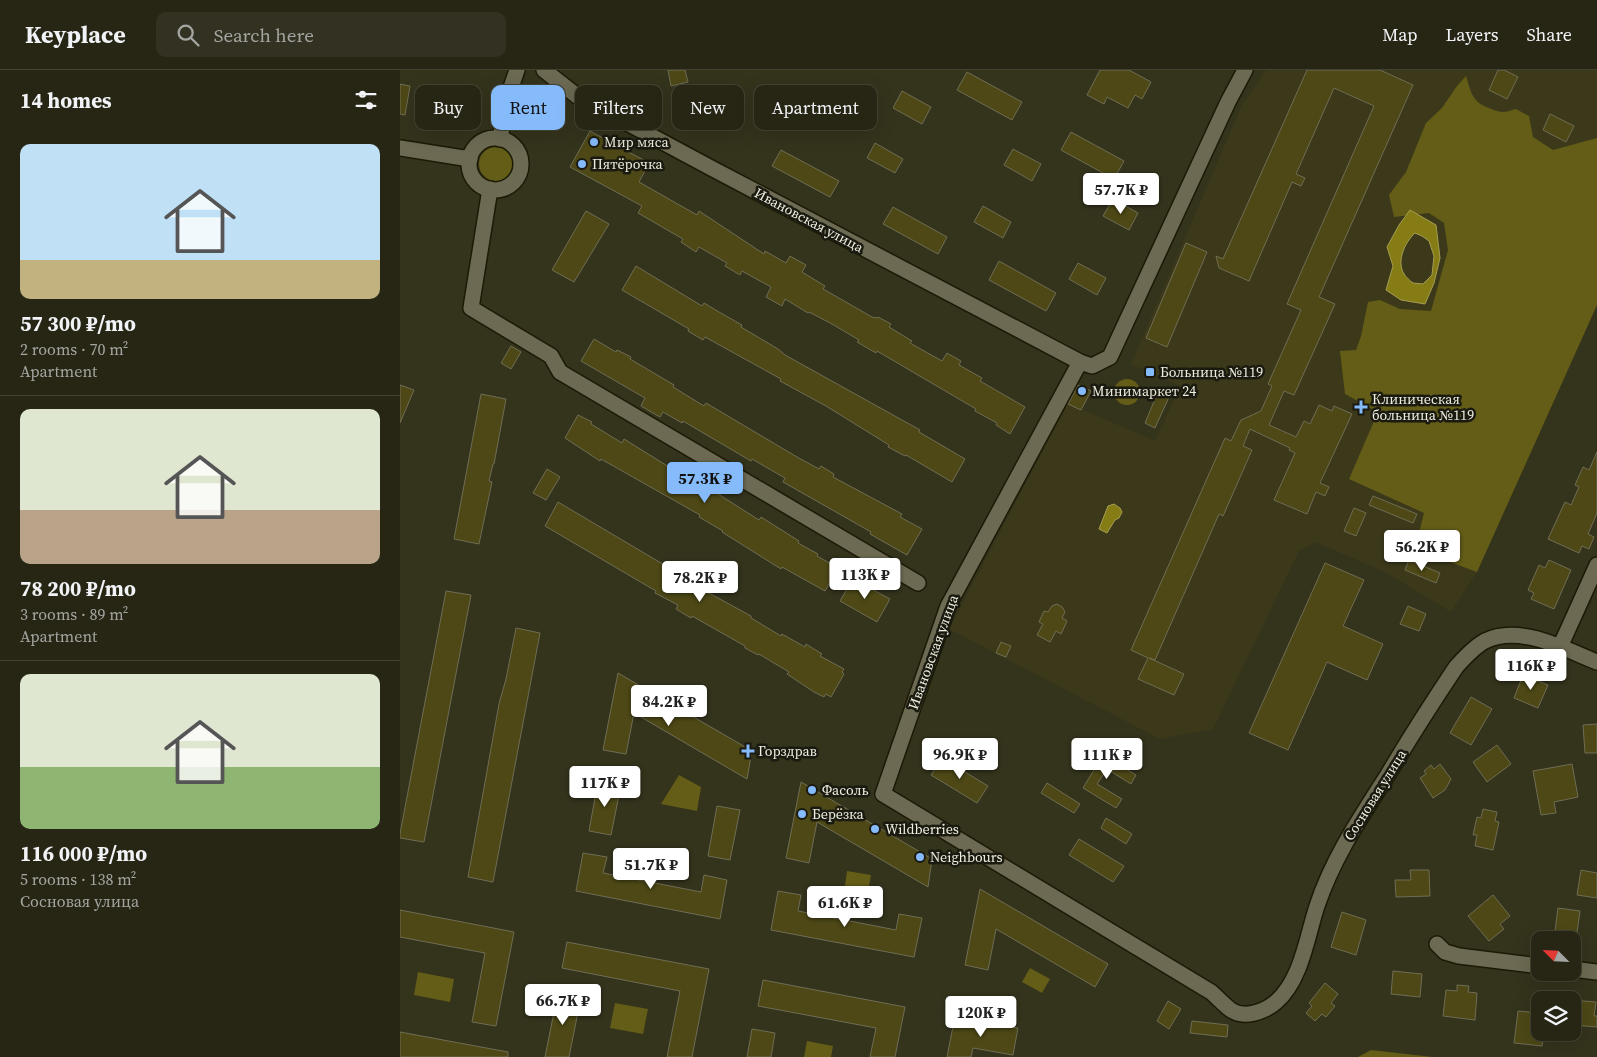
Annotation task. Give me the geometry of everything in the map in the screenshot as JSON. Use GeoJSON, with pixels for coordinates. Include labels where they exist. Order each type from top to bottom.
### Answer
{"type":"FeatureCollection","features":[{"type":"Feature","properties":{"kind":"street"},"geometry":{"type":"LineString","coordinates":[[500,139],[507,99],[517,70]]}},
{"type":"Feature","properties":{"kind":"street","name":"Ивановская улица"},"geometry":{"type":"LineString","coordinates":[[544,70],[589,102],[1080,362],[948,606],[883,794],[1211,992]]}},
{"type":"Feature","properties":{"kind":"street"},"geometry":{"type":"LineString","coordinates":[[1080,362],[1092,366],[1110,357],[1228,102],[1245,70]]}},
{"type":"Feature","properties":{"kind":"street"},"geometry":{"type":"LineString","coordinates":[[487,139],[500,139],[506,141],[517,150],[520,156],[521,169],[510,186],[490,190],[474,178],[469,166],[470,159],[472,153],[481,142],[487,139]]}},
{"type":"Feature","properties":{"kind":"street"},"geometry":{"type":"LineString","coordinates":[[400,148],[470,159]]}},
{"type":"Feature","properties":{"kind":"street"},"geometry":{"type":"LineString","coordinates":[[490,190],[472,308],[551,356],[560,372],[918,584]]}},
{"type":"Feature","properties":{"kind":"street"},"geometry":{"type":"LineString","coordinates":[[1560,648],[1597,565]]}},
{"type":"Feature","properties":{"kind":"street","name":"Сосновая улица"},"geometry":{"type":"LineString","coordinates":[[1211,992],[1232,1010],[1245,1015],[1261,1011],[1276,1002],[1290,984],[1306,948],[1329,873],[1347,840],[1451,674],[1470,653],[1484,642],[1499,636],[1514,636],[1534,638],[1597,662]]}},
{"type":"Feature","properties":{"kind":"street"},"geometry":{"type":"LineString","coordinates":[[1437,944],[1445,952],[1459,956],[1531,965]]}},
{"type":"Feature","properties":{"kind":"street"},"geometry":{"type":"LineString","coordinates":[[1581,970],[1597,972]]}},
{"type":"Feature","properties":{"kind":"shaded area","name":"Клиническая больница №119"},"geometry":{"type":"Polygon","coordinates":[[[1266,70],[1597,70],[1597,305],[1477,572],[1451,612],[1385,572],[1315,542],[1299,551],[1213,729],[1160,739],[949,629],[1068,403],[1155,441],[1180,386],[1131,364],[1241,107],[1266,70]]]}},
{"type":"Feature","properties":{"kind":"shaded area"},"geometry":{"type":"Polygon","coordinates":[[[1466,76],[1473,96],[1479,103],[1499,112],[1516,109],[1529,116],[1533,137],[1553,150],[1597,138],[1597,305],[1477,572],[1415,549],[1424,513],[1349,479],[1378,412],[1345,394],[1340,351],[1356,350],[1368,302],[1380,300],[1400,309],[1431,311],[1448,250],[1444,223],[1429,213],[1394,217],[1389,195],[1406,172],[1426,123],[1442,108],[1466,76]]]}},
{"type":"Feature","properties":{"kind":"shaded area"},"geometry":{"type":"Polygon","coordinates":[[[496,147],[503,148],[508,152],[512,157],[512,171],[508,176],[503,180],[496,181],[489,180],[484,176],[480,171],[479,164],[480,157],[484,152],[489,148],[496,147]]]}},
{"type":"Feature","properties":{"kind":"shaded area"},"geometry":{"type":"Polygon","coordinates":[[[1410,210],[1436,225],[1440,258],[1434,283],[1425,304],[1401,300],[1386,290],[1393,266],[1387,247],[1410,210]],[[1415,233],[1411,237],[1405,246],[1401,263],[1404,274],[1409,280],[1413,283],[1423,284],[1432,275],[1434,256],[1429,241],[1415,233]]]}},
{"type":"Feature","properties":{"kind":"shaded area"},"geometry":{"type":"Polygon","coordinates":[[[1127,379],[1136,383],[1140,392],[1136,401],[1127,405],[1118,401],[1114,392],[1118,383],[1127,379]]]}},
{"type":"Feature","properties":{"kind":"shaded area"},"geometry":{"type":"Polygon","coordinates":[[[1114,504],[1122,512],[1107,533],[1099,529],[1108,506],[1114,504]]]}},
{"type":"Feature","properties":{"kind":"shaded area"},"geometry":{"type":"Polygon","coordinates":[[[679,775],[701,787],[697,811],[661,804],[679,775]]]}},
{"type":"Feature","properties":{"kind":"shaded area"},"geometry":{"type":"Polygon","coordinates":[[[847,871],[871,875],[867,897],[844,893],[847,871]]]}},
{"type":"Feature","properties":{"kind":"shaded area"},"geometry":{"type":"Polygon","coordinates":[[[1030,968],[1050,979],[1042,993],[1022,982],[1030,968]]]}},
{"type":"Feature","properties":{"kind":"shaded area"},"geometry":{"type":"Polygon","coordinates":[[[418,972],[454,979],[450,1002],[414,995],[418,972]]]}},
{"type":"Feature","properties":{"kind":"shaded area"},"geometry":{"type":"Polygon","coordinates":[[[615,1003],[648,1009],[643,1034],[610,1028],[615,1003]]]}},
{"type":"Feature","properties":{"kind":"shaded area"},"geometry":{"type":"Polygon","coordinates":[[[807,1041],[833,1046],[831,1057],[804,1057],[807,1041]]]}},
{"type":"Feature","properties":{"kind":"shaded area"},"geometry":{"type":"Polygon","coordinates":[[[1371,1050],[1433,1057],[1358,1057],[1371,1050]]]}},
{"type":"Feature","properties":{"kind":"building"},"geometry":{"type":"Polygon","coordinates":[[[668,70],[685,70],[688,82],[671,86],[668,70]]]}},
{"type":"Feature","properties":{"kind":"building"},"geometry":{"type":"Polygon","coordinates":[[[1100,70],[1129,70],[1151,82],[1142,99],[1135,95],[1128,108],[1107,97],[1104,104],[1087,95],[1100,70]]]}},
{"type":"Feature","properties":{"kind":"building"},"geometry":{"type":"Polygon","coordinates":[[[1307,70],[1380,70],[1413,85],[1319,297],[1335,304],[1294,395],[1284,391],[1269,425],[1296,437],[1304,421],[1310,424],[1319,405],[1332,411],[1334,406],[1352,414],[1320,483],[1329,487],[1325,496],[1316,492],[1307,514],[1274,500],[1295,453],[1289,450],[1290,448],[1250,429],[1243,446],[1252,450],[1223,516],[1219,514],[1155,660],[1149,658],[1184,674],[1174,695],[1138,679],[1148,658],[1131,650],[1225,438],[1231,441],[1241,420],[1261,411],[1272,386],[1268,384],[1301,310],[1287,304],[1374,106],[1334,88],[1296,174],[1305,178],[1301,186],[1292,182],[1249,281],[1219,268],[1216,256],[1223,259],[1307,70]]]}},
{"type":"Feature","properties":{"kind":"building"},"geometry":{"type":"Polygon","coordinates":[[[1498,70],[1504,70],[1518,77],[1507,99],[1489,90],[1498,70]]]}},
{"type":"Feature","properties":{"kind":"building"},"geometry":{"type":"Polygon","coordinates":[[[967,72],[1022,102],[1012,120],[957,90],[967,72]]]}},
{"type":"Feature","properties":{"kind":"building"},"geometry":{"type":"Polygon","coordinates":[[[400,84],[410,86],[405,115],[400,114],[400,84]]]}},
{"type":"Feature","properties":{"kind":"building"},"geometry":{"type":"Polygon","coordinates":[[[902,91],[931,107],[922,124],[893,108],[902,91]]]}},
{"type":"Feature","properties":{"kind":"building"},"geometry":{"type":"Polygon","coordinates":[[[1550,114],[1574,126],[1566,142],[1543,130],[1550,114]]]}},
{"type":"Feature","properties":{"kind":"building"},"geometry":{"type":"Polygon","coordinates":[[[590,131],[649,163],[639,182],[697,215],[699,211],[764,254],[765,251],[786,263],[790,256],[806,265],[802,272],[825,286],[823,289],[872,317],[878,317],[891,324],[889,327],[912,341],[910,343],[942,361],[947,353],[961,361],[959,365],[982,378],[980,381],[1025,407],[1010,434],[996,425],[997,423],[975,411],[976,409],[877,351],[876,353],[857,342],[859,340],[832,324],[808,313],[785,299],[782,306],[766,297],[771,287],[742,271],[740,275],[725,266],[727,263],[699,247],[696,252],[681,242],[683,239],[638,213],[642,206],[570,167],[590,131]]]}},
{"type":"Feature","properties":{"kind":"building"},"geometry":{"type":"Polygon","coordinates":[[[1071,132],[1124,161],[1114,179],[1061,150],[1071,132]]]}},
{"type":"Feature","properties":{"kind":"building"},"geometry":{"type":"Polygon","coordinates":[[[875,143],[903,159],[895,173],[867,158],[875,143]]]}},
{"type":"Feature","properties":{"kind":"building"},"geometry":{"type":"Polygon","coordinates":[[[1013,149],[1041,164],[1032,181],[1004,165],[1013,149]]]}},
{"type":"Feature","properties":{"kind":"building"},"geometry":{"type":"Polygon","coordinates":[[[781,150],[839,181],[830,197],[772,166],[781,150]]]}},
{"type":"Feature","properties":{"kind":"building"},"geometry":{"type":"Polygon","coordinates":[[[1113,199],[1138,213],[1129,230],[1103,216],[1113,199]]]}},
{"type":"Feature","properties":{"kind":"building"},"geometry":{"type":"Polygon","coordinates":[[[983,206],[1011,222],[1003,238],[974,222],[983,206]]]}},
{"type":"Feature","properties":{"kind":"building"},"geometry":{"type":"Polygon","coordinates":[[[893,207],[947,237],[938,254],[883,224],[893,207]]]}},
{"type":"Feature","properties":{"kind":"building"},"geometry":{"type":"Polygon","coordinates":[[[586,211],[609,224],[574,282],[552,270],[586,211]]]}},
{"type":"Feature","properties":{"kind":"building"},"geometry":{"type":"Polygon","coordinates":[[[1186,243],[1207,252],[1167,347],[1146,338],[1186,243]]]}},
{"type":"Feature","properties":{"kind":"building"},"geometry":{"type":"Polygon","coordinates":[[[999,261],[1056,293],[1046,311],[989,280],[999,261]]]}},
{"type":"Feature","properties":{"kind":"building"},"geometry":{"type":"Polygon","coordinates":[[[1078,263],[1106,278],[1097,295],[1069,279],[1078,263]]]}},
{"type":"Feature","properties":{"kind":"building"},"geometry":{"type":"Polygon","coordinates":[[[636,266],[702,306],[704,303],[742,325],[741,327],[785,355],[920,430],[919,432],[965,459],[952,482],[906,455],[888,447],[889,445],[826,406],[780,381],[781,379],[705,337],[703,340],[688,331],[689,329],[622,290],[636,266]]]}},
{"type":"Feature","properties":{"kind":"building"},"geometry":{"type":"Polygon","coordinates":[[[594,339],[616,352],[617,350],[631,357],[630,359],[674,385],[673,387],[704,406],[706,403],[797,457],[819,469],[821,466],[834,474],[833,477],[902,514],[900,517],[922,529],[907,555],[870,534],[871,532],[783,482],[785,478],[752,459],[751,461],[683,421],[682,423],[663,412],[660,417],[641,406],[645,398],[581,361],[594,339]]]}},
{"type":"Feature","properties":{"kind":"building"},"geometry":{"type":"Polygon","coordinates":[[[511,346],[521,352],[511,369],[501,363],[511,346]]]}},
{"type":"Feature","properties":{"kind":"building"},"geometry":{"type":"Polygon","coordinates":[[[400,385],[414,390],[400,423],[400,385]]]}},
{"type":"Feature","properties":{"kind":"building"},"geometry":{"type":"Polygon","coordinates":[[[1078,385],[1091,391],[1081,410],[1068,404],[1078,385]]]}},
{"type":"Feature","properties":{"kind":"building"},"geometry":{"type":"Polygon","coordinates":[[[1158,392],[1169,397],[1155,428],[1145,423],[1158,392]]]}},
{"type":"Feature","properties":{"kind":"building"},"geometry":{"type":"Polygon","coordinates":[[[481,394],[506,399],[489,481],[492,482],[479,544],[454,539],[481,394]]]}},
{"type":"Feature","properties":{"kind":"building"},"geometry":{"type":"Polygon","coordinates":[[[578,415],[592,422],[591,424],[622,443],[624,439],[698,485],[699,483],[707,487],[759,520],[761,517],[799,541],[798,543],[818,554],[817,556],[838,568],[825,591],[782,567],[781,569],[699,517],[700,515],[601,459],[600,461],[565,438],[578,415]]]}},
{"type":"Feature","properties":{"kind":"building"},"geometry":{"type":"Polygon","coordinates":[[[1597,452],[1597,513],[1588,534],[1594,537],[1589,549],[1582,546],[1579,553],[1548,539],[1565,502],[1571,505],[1579,487],[1575,485],[1583,467],[1589,470],[1597,452]]]}},
{"type":"Feature","properties":{"kind":"building"},"geometry":{"type":"Polygon","coordinates":[[[547,469],[560,477],[546,500],[533,493],[547,469]]]}},
{"type":"Feature","properties":{"kind":"building"},"geometry":{"type":"Polygon","coordinates":[[[1373,496],[1417,514],[1413,523],[1369,505],[1373,496]]]}},
{"type":"Feature","properties":{"kind":"building"},"geometry":{"type":"Polygon","coordinates":[[[558,502],[692,582],[693,580],[708,590],[707,592],[751,616],[751,618],[781,636],[782,634],[805,647],[806,644],[822,654],[820,656],[844,669],[842,672],[844,674],[831,697],[826,694],[824,697],[814,692],[787,674],[789,672],[692,616],[691,618],[676,609],[678,605],[655,593],[656,591],[545,526],[558,502]]]}},
{"type":"Feature","properties":{"kind":"building"},"geometry":{"type":"Polygon","coordinates":[[[1354,508],[1366,513],[1356,536],[1344,531],[1354,508]]]}},
{"type":"Feature","properties":{"kind":"building"},"geometry":{"type":"Polygon","coordinates":[[[1409,560],[1440,573],[1436,583],[1405,570],[1409,560]]]}},
{"type":"Feature","properties":{"kind":"building"},"geometry":{"type":"Polygon","coordinates":[[[1549,560],[1571,570],[1554,609],[1531,599],[1534,593],[1528,590],[1539,565],[1545,568],[1549,560]]]}},
{"type":"Feature","properties":{"kind":"building"},"geometry":{"type":"Polygon","coordinates":[[[1325,563],[1364,580],[1343,626],[1383,644],[1367,680],[1327,662],[1288,750],[1249,733],[1325,563]]]}},
{"type":"Feature","properties":{"kind":"building"},"geometry":{"type":"Polygon","coordinates":[[[853,579],[890,599],[877,622],[840,601],[853,579]]]}},
{"type":"Feature","properties":{"kind":"building"},"geometry":{"type":"Polygon","coordinates":[[[446,591],[471,595],[424,842],[400,838],[400,834],[446,591]]]}},
{"type":"Feature","properties":{"kind":"building"},"geometry":{"type":"Polygon","coordinates":[[[1057,604],[1065,612],[1062,618],[1067,621],[1061,634],[1056,631],[1050,642],[1037,635],[1043,624],[1039,622],[1044,611],[1048,612],[1052,606],[1057,604]]]}},
{"type":"Feature","properties":{"kind":"building"},"geometry":{"type":"Polygon","coordinates":[[[1408,606],[1426,614],[1419,631],[1400,624],[1408,606]]]}},
{"type":"Feature","properties":{"kind":"building"},"geometry":{"type":"Polygon","coordinates":[[[516,628],[540,633],[493,882],[468,877],[499,704],[516,628]]]}},
{"type":"Feature","properties":{"kind":"building"},"geometry":{"type":"Polygon","coordinates":[[[1001,642],[1011,646],[1006,657],[996,653],[1001,642]]]}},
{"type":"Feature","properties":{"kind":"building"},"geometry":{"type":"Polygon","coordinates":[[[618,673],[752,751],[747,779],[634,713],[626,754],[603,750],[618,673]]]}},
{"type":"Feature","properties":{"kind":"building"},"geometry":{"type":"Polygon","coordinates":[[[1523,675],[1548,685],[1538,708],[1514,698],[1523,675]]]}},
{"type":"Feature","properties":{"kind":"building"},"geometry":{"type":"Polygon","coordinates":[[[1471,697],[1492,709],[1471,745],[1450,733],[1471,697]]]}},
{"type":"Feature","properties":{"kind":"building"},"geometry":{"type":"Polygon","coordinates":[[[1597,724],[1597,753],[1585,753],[1583,725],[1597,724]]]}},
{"type":"Feature","properties":{"kind":"building"},"geometry":{"type":"Polygon","coordinates":[[[1497,745],[1511,764],[1487,782],[1473,762],[1497,745]]]}},
{"type":"Feature","properties":{"kind":"building"},"geometry":{"type":"Polygon","coordinates":[[[1103,755],[1136,775],[1131,784],[1107,769],[1097,784],[1122,799],[1116,808],[1083,788],[1103,755]]]}},
{"type":"Feature","properties":{"kind":"building"},"geometry":{"type":"Polygon","coordinates":[[[942,758],[988,786],[977,803],[931,775],[942,758]]]}},
{"type":"Feature","properties":{"kind":"building"},"geometry":{"type":"Polygon","coordinates":[[[1440,764],[1451,779],[1445,790],[1433,798],[1420,778],[1426,774],[1424,771],[1431,765],[1434,769],[1440,764]]]}},
{"type":"Feature","properties":{"kind":"building"},"geometry":{"type":"Polygon","coordinates":[[[1572,764],[1578,797],[1554,802],[1556,813],[1541,815],[1533,771],[1572,764]]]}},
{"type":"Feature","properties":{"kind":"building"},"geometry":{"type":"Polygon","coordinates":[[[598,781],[621,785],[611,835],[589,831],[598,781]]]}},
{"type":"Feature","properties":{"kind":"building"},"geometry":{"type":"Polygon","coordinates":[[[801,782],[932,859],[928,887],[817,822],[809,863],[786,858],[801,782]]]}},
{"type":"Feature","properties":{"kind":"building"},"geometry":{"type":"Polygon","coordinates":[[[1047,783],[1080,804],[1074,813],[1041,793],[1047,783]]]}},
{"type":"Feature","properties":{"kind":"building"},"geometry":{"type":"Polygon","coordinates":[[[717,806],[740,810],[730,860],[708,856],[717,806]]]}},
{"type":"Feature","properties":{"kind":"building"},"geometry":{"type":"Polygon","coordinates":[[[1483,809],[1497,812],[1495,821],[1499,822],[1493,850],[1475,846],[1477,835],[1473,835],[1477,817],[1481,818],[1483,809]]]}},
{"type":"Feature","properties":{"kind":"building"},"geometry":{"type":"Polygon","coordinates":[[[1106,818],[1132,834],[1126,844],[1101,828],[1106,818]]]}},
{"type":"Feature","properties":{"kind":"building"},"geometry":{"type":"Polygon","coordinates":[[[1079,839],[1124,866],[1113,882],[1069,855],[1079,839]]]}},
{"type":"Feature","properties":{"kind":"building"},"geometry":{"type":"Polygon","coordinates":[[[583,853],[607,857],[603,873],[701,892],[704,875],[727,880],[720,919],[576,891],[583,853]]]}},
{"type":"Feature","properties":{"kind":"building"},"geometry":{"type":"Polygon","coordinates":[[[1410,870],[1429,870],[1430,896],[1396,897],[1395,880],[1411,880],[1410,870]]]}},
{"type":"Feature","properties":{"kind":"building"},"geometry":{"type":"Polygon","coordinates":[[[1581,870],[1597,873],[1597,898],[1577,895],[1581,870]]]}},
{"type":"Feature","properties":{"kind":"building"},"geometry":{"type":"Polygon","coordinates":[[[980,889],[1108,964],[1095,987],[996,929],[988,970],[965,965],[980,889]]]}},
{"type":"Feature","properties":{"kind":"building"},"geometry":{"type":"Polygon","coordinates":[[[778,891],[801,895],[798,911],[896,930],[899,914],[922,918],[914,957],[771,930],[778,891]]]}},
{"type":"Feature","properties":{"kind":"building"},"geometry":{"type":"Polygon","coordinates":[[[1493,895],[1510,916],[1500,924],[1504,929],[1489,941],[1468,916],[1493,895]]]}},
{"type":"Feature","properties":{"kind":"building"},"geometry":{"type":"Polygon","coordinates":[[[1558,908],[1580,911],[1577,931],[1555,931],[1558,908]]]}},
{"type":"Feature","properties":{"kind":"building"},"geometry":{"type":"Polygon","coordinates":[[[400,910],[514,932],[496,1026],[472,1022],[485,953],[400,937],[400,910]]]}},
{"type":"Feature","properties":{"kind":"building"},"geometry":{"type":"Polygon","coordinates":[[[1342,912],[1366,920],[1356,955],[1331,947],[1342,912]]]}},
{"type":"Feature","properties":{"kind":"building"},"geometry":{"type":"Polygon","coordinates":[[[567,942],[709,969],[692,1057],[667,1057],[680,991],[562,968],[567,942]]]}},
{"type":"Feature","properties":{"kind":"building"},"geometry":{"type":"Polygon","coordinates":[[[1393,971],[1422,974],[1420,997],[1391,994],[1393,971]]]}},
{"type":"Feature","properties":{"kind":"building"},"geometry":{"type":"Polygon","coordinates":[[[763,980],[905,1007],[895,1057],[870,1057],[876,1028],[758,1006],[763,980]]]}},
{"type":"Feature","properties":{"kind":"building"},"geometry":{"type":"Polygon","coordinates":[[[1325,983],[1338,994],[1331,1003],[1335,1006],[1326,1017],[1322,1014],[1315,1021],[1306,1013],[1312,1006],[1309,1003],[1325,983]]]}},
{"type":"Feature","properties":{"kind":"building"},"geometry":{"type":"Polygon","coordinates":[[[1457,985],[1469,986],[1468,992],[1477,993],[1475,1020],[1443,1016],[1446,990],[1457,991],[1457,985]]]}},
{"type":"Feature","properties":{"kind":"building"},"geometry":{"type":"Polygon","coordinates":[[[558,992],[581,997],[569,1057],[545,1057],[558,992]]]}},
{"type":"Feature","properties":{"kind":"building"},"geometry":{"type":"Polygon","coordinates":[[[1168,1001],[1181,1009],[1169,1029],[1157,1021],[1168,1001]]]}},
{"type":"Feature","properties":{"kind":"building"},"geometry":{"type":"Polygon","coordinates":[[[1581,1001],[1596,1002],[1594,1016],[1597,1016],[1597,1027],[1581,1026],[1581,1001]]]}},
{"type":"Feature","properties":{"kind":"building"},"geometry":{"type":"Polygon","coordinates":[[[1518,1011],[1531,1012],[1531,1041],[1543,1041],[1542,1046],[1514,1043],[1518,1011]]]}},
{"type":"Feature","properties":{"kind":"building"},"geometry":{"type":"Polygon","coordinates":[[[955,1016],[1018,1028],[1013,1055],[973,1048],[971,1057],[947,1057],[955,1016]]]}},
{"type":"Feature","properties":{"kind":"building"},"geometry":{"type":"Polygon","coordinates":[[[1192,1021],[1228,1025],[1227,1037],[1190,1033],[1192,1021]]]}},
{"type":"Feature","properties":{"kind":"building"},"geometry":{"type":"Polygon","coordinates":[[[752,1029],[775,1033],[771,1057],[747,1057],[752,1029]]]}},
{"type":"Feature","properties":{"kind":"building"},"geometry":{"type":"Polygon","coordinates":[[[400,1032],[508,1052],[508,1057],[400,1057],[400,1032]]]}},
{"type":"Feature","properties":{"kind":"place","name":"Мир мяса"},"geometry":{"type":"Point","coordinates":[594,142]}},
{"type":"Feature","properties":{"kind":"place","name":"Пятёрочка"},"geometry":{"type":"Point","coordinates":[582,164]}},
{"type":"Feature","properties":{"kind":"place","name":"Больница №119"},"geometry":{"type":"Point","coordinates":[1150,372]}},
{"type":"Feature","properties":{"kind":"place","name":"Минимаркет 24"},"geometry":{"type":"Point","coordinates":[1082,391]}},
{"type":"Feature","properties":{"kind":"place","name":"Клиническая больница №119"},"geometry":{"type":"Point","coordinates":[1361,407]}},
{"type":"Feature","properties":{"kind":"place","name":"Горздрав"},"geometry":{"type":"Point","coordinates":[748,751]}},
{"type":"Feature","properties":{"kind":"place","name":"Фасоль"},"geometry":{"type":"Point","coordinates":[812,790]}},
{"type":"Feature","properties":{"kind":"place","name":"Берёзка"},"geometry":{"type":"Point","coordinates":[802,814]}},
{"type":"Feature","properties":{"kind":"place","name":"Wildberries"},"geometry":{"type":"Point","coordinates":[875,829]}},
{"type":"Feature","properties":{"kind":"place","name":"Neighbours"},"geometry":{"type":"Point","coordinates":[920,857]}}]}
